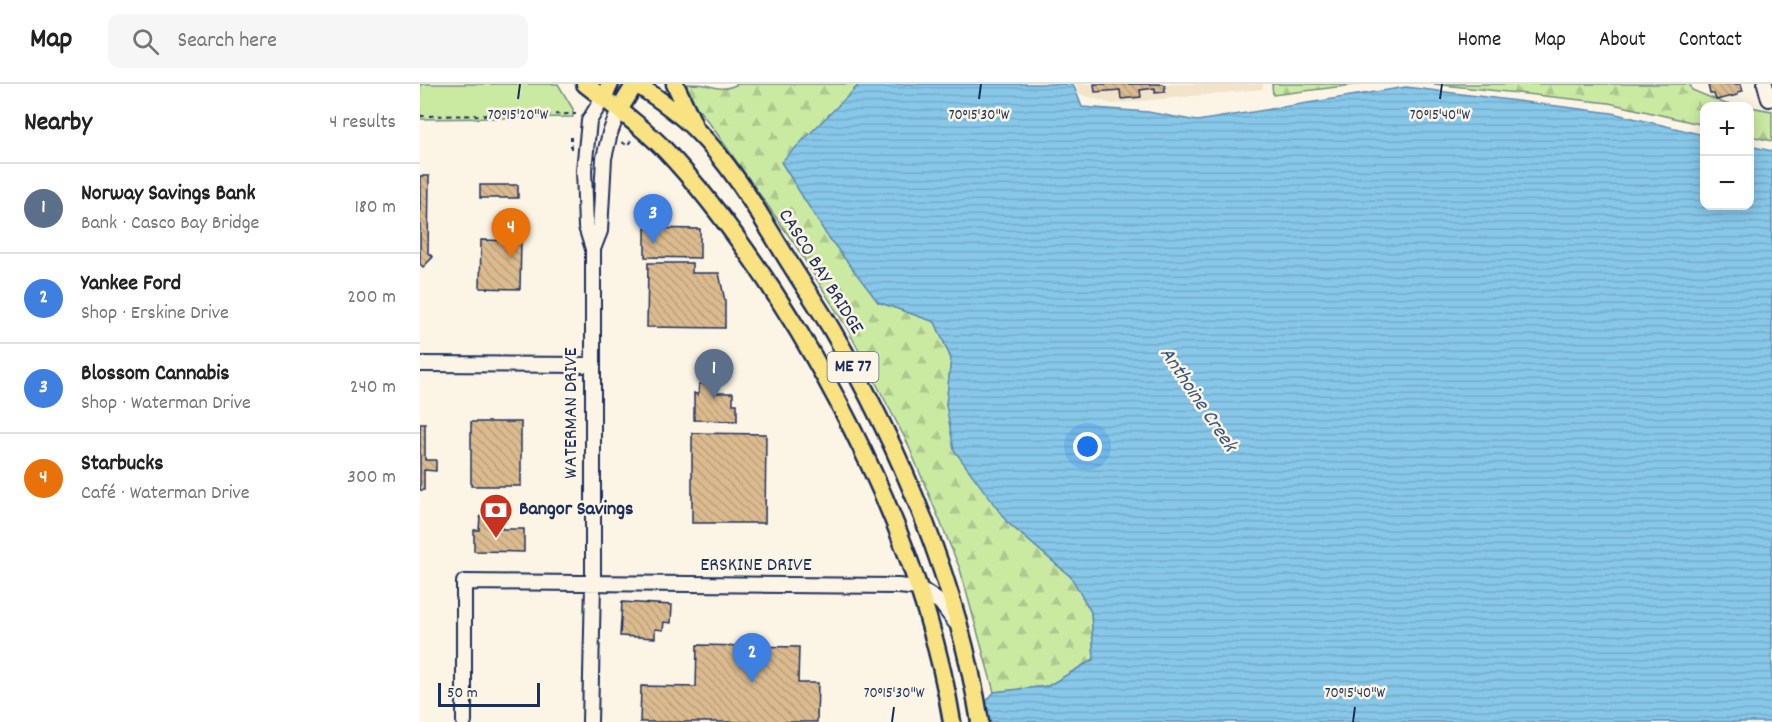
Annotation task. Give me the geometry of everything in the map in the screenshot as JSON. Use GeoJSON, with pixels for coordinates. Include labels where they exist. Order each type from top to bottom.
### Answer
{"type":"FeatureCollection","features":[{"type":"Feature","properties":{"kind":"main road","name":"ME 77"},"geometry":{"type":"LineString","coordinates":[[585,84],[607,91],[619,110],[663,148],[691,178],[750,256],[816,361],[868,465],[919,588],[933,633],[952,722]]}},
{"type":"Feature","properties":{"kind":"main road","name":"WATERMAN DRIVE"},"geometry":{"type":"LineString","coordinates":[[619,110],[636,84]]}},
{"type":"Feature","properties":{"kind":"main road","name":"CASCO BAY BRIDGE"},"geometry":{"type":"LineString","coordinates":[[636,84],[669,106],[698,132],[735,177],[751,199],[852,366],[909,485],[931,540],[960,628],[980,722]]}},
{"type":"Feature","properties":{"kind":"main road"},"geometry":{"type":"LineString","coordinates":[[675,84],[698,132]]}},
{"type":"Feature","properties":{"kind":"street"},"geometry":{"type":"LineString","coordinates":[[1765,84],[1769,99]]}},
{"type":"Feature","properties":{"kind":"street","name":"WATERMAN DRIVE"},"geometry":{"type":"LineString","coordinates":[[590,722],[593,585],[593,249],[586,227],[584,170],[589,121],[607,91]]}},
{"type":"Feature","properties":{"kind":"street","name":"WATERMAN DRIVE"},"geometry":{"type":"LineString","coordinates":[[593,249],[600,231],[604,158],[619,110]]}},
{"type":"Feature","properties":{"kind":"street"},"geometry":{"type":"LineString","coordinates":[[420,364],[593,365]]}},
{"type":"Feature","properties":{"kind":"street","name":"ERSKINE DRIVE"},"geometry":{"type":"LineString","coordinates":[[464,722],[464,582],[919,588]]}},
{"type":"Feature","properties":{"kind":"street"},"geometry":{"type":"LineString","coordinates":[[919,588],[941,603],[960,628]]}},
{"type":"Feature","properties":{"kind":"path"},"geometry":{"type":"LineString","coordinates":[[420,116],[577,115]]}},
{"type":"Feature","properties":{"kind":"path"},"geometry":{"type":"LineString","coordinates":[[571,137],[571,150]]}},
{"type":"Feature","properties":{"kind":"shaded area"},"geometry":{"type":"Polygon","coordinates":[[[1076,84],[1263,84],[1263,89],[1112,104],[1079,94],[1076,84]]]}},
{"type":"Feature","properties":{"kind":"green space"},"geometry":{"type":"Polygon","coordinates":[[[420,84],[558,84],[573,109],[573,117],[420,119],[420,84]]]}},
{"type":"Feature","properties":{"kind":"green space"},"geometry":{"type":"Polygon","coordinates":[[[685,84],[728,88],[738,84],[860,84],[853,90],[878,302],[935,322],[951,359],[946,405],[1007,522],[1071,577],[1091,612],[1094,659],[1048,686],[994,692],[960,569],[907,442],[847,328],[794,243],[689,96],[685,84]]]}},
{"type":"Feature","properties":{"kind":"green space"},"geometry":{"type":"Polygon","coordinates":[[[1272,84],[1361,84],[1273,95],[1272,84]]]}},
{"type":"Feature","properties":{"kind":"green space"},"geometry":{"type":"Polygon","coordinates":[[[1434,84],[1690,84],[1692,90],[1721,102],[1700,102],[1700,124],[1609,103],[1434,84]]]}},
{"type":"Feature","properties":{"kind":"green space"},"geometry":{"type":"Polygon","coordinates":[[[1754,108],[1772,111],[1772,141],[1754,137],[1754,108]]]}},
{"type":"Feature","properties":{"kind":"water","name":"Anthoine Creek"},"geometry":{"type":"Polygon","coordinates":[[[860,84],[1073,84],[1082,107],[1148,112],[1197,121],[1406,87],[1612,113],[1700,134],[1700,210],[1754,210],[1754,147],[1772,151],[1772,722],[970,722],[994,692],[1048,686],[1094,659],[1091,612],[1071,577],[1007,522],[954,450],[946,405],[951,358],[935,322],[878,302],[826,234],[781,162],[860,84]]]}},
{"type":"Feature","properties":{"kind":"building"},"geometry":{"type":"Polygon","coordinates":[[[1094,84],[1162,84],[1165,85],[1165,92],[1155,93],[1155,88],[1140,90],[1141,97],[1121,99],[1120,90],[1095,92],[1094,84]]]}},
{"type":"Feature","properties":{"kind":"building"},"geometry":{"type":"Polygon","coordinates":[[[1741,84],[1743,91],[1738,92],[1738,95],[1716,100],[1714,94],[1710,94],[1708,85],[1741,84]]]}},
{"type":"Feature","properties":{"kind":"building"},"geometry":{"type":"Polygon","coordinates":[[[420,176],[429,176],[428,253],[433,257],[423,267],[420,264],[420,176]]]}},
{"type":"Feature","properties":{"kind":"building"},"geometry":{"type":"Polygon","coordinates":[[[480,185],[518,185],[518,198],[480,198],[480,185]]]}},
{"type":"Feature","properties":{"kind":"building"},"geometry":{"type":"Polygon","coordinates":[[[645,228],[700,229],[700,258],[645,257],[645,228]]]}},
{"type":"Feature","properties":{"kind":"building"},"geometry":{"type":"Polygon","coordinates":[[[481,240],[521,241],[520,289],[480,288],[481,240]]]}},
{"type":"Feature","properties":{"kind":"building"},"geometry":{"type":"Polygon","coordinates":[[[648,263],[692,263],[692,273],[719,273],[725,301],[725,328],[647,327],[648,263]]]}},
{"type":"Feature","properties":{"kind":"building"},"geometry":{"type":"Polygon","coordinates":[[[699,384],[713,384],[713,393],[733,393],[733,404],[737,404],[737,421],[694,420],[694,393],[698,395],[699,384]]]}},
{"type":"Feature","properties":{"kind":"building"},"geometry":{"type":"Polygon","coordinates":[[[471,422],[521,422],[521,486],[471,486],[471,422]]]}},
{"type":"Feature","properties":{"kind":"building"},"geometry":{"type":"Polygon","coordinates":[[[420,424],[425,424],[425,460],[436,460],[436,471],[424,470],[424,490],[420,490],[420,424]]]}},
{"type":"Feature","properties":{"kind":"building"},"geometry":{"type":"Polygon","coordinates":[[[692,433],[766,434],[765,523],[692,523],[692,433]]]}},
{"type":"Feature","properties":{"kind":"building"},"geometry":{"type":"Polygon","coordinates":[[[480,516],[502,517],[502,529],[524,529],[524,552],[474,551],[474,530],[479,530],[480,516]]]}},
{"type":"Feature","properties":{"kind":"building"},"geometry":{"type":"Polygon","coordinates":[[[622,602],[672,605],[671,623],[664,622],[663,630],[655,629],[655,638],[620,636],[622,602]]]}},
{"type":"Feature","properties":{"kind":"building"},"geometry":{"type":"Polygon","coordinates":[[[697,645],[799,647],[798,683],[818,683],[817,722],[640,722],[641,686],[696,687],[697,645]]]}},
{"type":"Feature","properties":{"kind":"place","name":"Blossom Cannabis"},"geometry":{"type":"Point","coordinates":[653,244]}},
{"type":"Feature","properties":{"kind":"place","name":"Starbucks"},"geometry":{"type":"Point","coordinates":[511,258]}},
{"type":"Feature","properties":{"kind":"place","name":"Norway Savings Bank"},"geometry":{"type":"Point","coordinates":[714,399]}},
{"type":"Feature","properties":{"kind":"place","name":"Bangor Savings"},"geometry":{"type":"Point","coordinates":[496,539]}},
{"type":"Feature","properties":{"kind":"place","name":"Yankee Ford"},"geometry":{"type":"Point","coordinates":[752,683]}}]}
